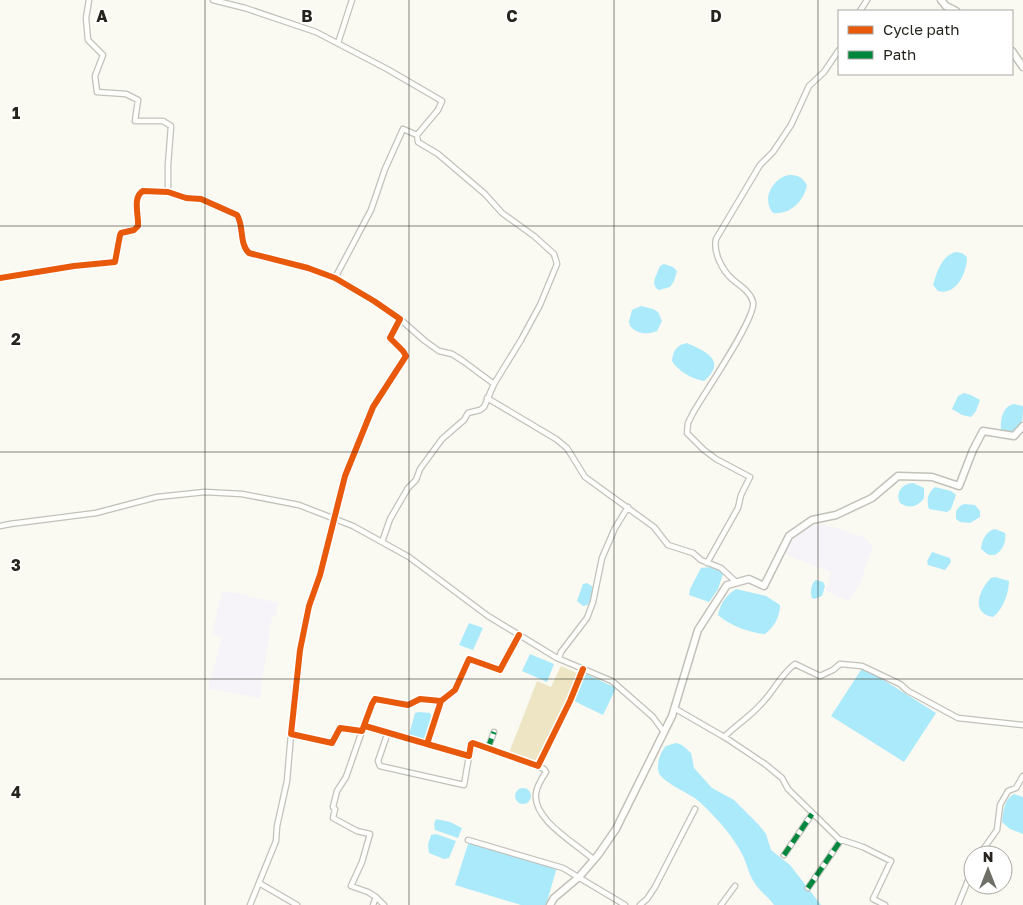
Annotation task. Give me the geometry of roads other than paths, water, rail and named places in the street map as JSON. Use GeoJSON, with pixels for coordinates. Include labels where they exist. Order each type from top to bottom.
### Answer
{"type":"FeatureCollection","features":[{"type":"Feature","properties":{"kind":"street"},"geometry":{"type":"LineString","coordinates":[[89,0],[86,18],[88,40],[103,55],[95,76],[97,92],[126,94],[138,100],[135,121],[163,121],[171,126],[168,158],[168,192]]}},
{"type":"Feature","properties":{"kind":"street"},"geometry":{"type":"LineString","coordinates":[[213,0],[245,8],[316,32],[387,69],[442,101],[438,110],[417,135],[418,142],[438,154],[485,194],[502,213],[534,236],[554,254],[557,264],[540,305],[494,384],[484,407],[468,413],[464,420],[442,439],[420,469],[416,480],[408,488],[390,519],[382,542]]}},
{"type":"Feature","properties":{"kind":"street"},"geometry":{"type":"LineString","coordinates":[[338,43],[352,0]]}},
{"type":"Feature","properties":{"kind":"street"},"geometry":{"type":"LineString","coordinates":[[940,0],[955,10]]}},
{"type":"Feature","properties":{"kind":"street"},"geometry":{"type":"LineString","coordinates":[[707,563],[738,508],[741,495],[750,476],[716,459],[687,433],[688,423],[693,413],[752,312],[753,302],[746,289],[731,278],[718,258],[714,248],[716,239],[760,165],[773,152],[791,125],[809,86],[824,72],[838,51]]}},
{"type":"Feature","properties":{"kind":"street"},"geometry":{"type":"LineString","coordinates":[[1013,53],[1023,67]]}},
{"type":"Feature","properties":{"kind":"street"},"geometry":{"type":"LineString","coordinates":[[335,278],[371,210],[385,169],[403,128],[417,135]]}},
{"type":"Feature","properties":{"kind":"street"},"geometry":{"type":"LineString","coordinates":[[0,278],[74,266],[115,262],[120,235],[134,230],[138,226],[137,204],[140,192],[168,192],[186,198],[202,199],[237,214],[240,219],[244,246],[249,253],[308,268],[335,278],[400,319],[439,351],[452,354],[463,360],[494,384]]}},
{"type":"Feature","properties":{"kind":"street"},"geometry":{"type":"LineString","coordinates":[[250,905],[276,842],[277,826],[287,780],[300,650],[309,606],[320,575],[345,476],[373,407],[406,356],[390,338],[400,319]]}},
{"type":"Feature","properties":{"kind":"street"},"geometry":{"type":"LineString","coordinates":[[487,398],[556,439],[567,448],[585,477],[654,527],[668,545],[692,553],[701,560],[721,568],[737,583]]}},
{"type":"Feature","properties":{"kind":"street"},"geometry":{"type":"LineString","coordinates":[[550,905],[554,898],[579,876],[616,830],[674,708],[698,630],[727,586],[749,580],[764,586],[789,536],[812,520],[836,515],[872,498],[898,476],[932,477],[959,486],[973,450],[983,431],[1014,436],[1023,426]]}},
{"type":"Feature","properties":{"kind":"street"},"geometry":{"type":"LineString","coordinates":[[0,526],[96,513],[157,497],[205,492],[242,494],[299,505],[334,518],[409,557],[488,616],[519,635],[558,658],[612,681],[653,717],[664,732]]}},
{"type":"Feature","properties":{"kind":"street"},"geometry":{"type":"LineString","coordinates":[[558,658],[587,618],[602,558],[615,528],[628,507]]}},
{"type":"Feature","properties":{"kind":"street"},"geometry":{"type":"LineString","coordinates":[[427,744],[430,729],[441,701],[455,690],[468,659],[500,670],[519,635]]}},
{"type":"Feature","properties":{"kind":"street"},"geometry":{"type":"LineString","coordinates":[[724,738],[763,703],[786,670],[795,664],[820,676],[834,670],[840,664],[862,666],[900,684],[908,691],[958,718],[1023,724]]}},
{"type":"Feature","properties":{"kind":"street"},"geometry":{"type":"LineString","coordinates":[[538,766],[574,693],[583,669]]}},
{"type":"Feature","properties":{"kind":"street"},"geometry":{"type":"LineString","coordinates":[[384,905],[368,892],[351,886],[362,862],[370,834],[357,831],[333,818],[335,809],[333,807],[337,791],[346,777],[372,704],[377,699],[408,705],[420,699],[441,701]]}},
{"type":"Feature","properties":{"kind":"street"},"geometry":{"type":"LineString","coordinates":[[674,708],[765,764],[782,778],[788,789],[841,840],[891,861],[873,900],[885,905]]}},
{"type":"Feature","properties":{"kind":"street"},"geometry":{"type":"LineString","coordinates":[[291,734],[330,743],[333,742],[340,728],[363,728],[388,732],[469,756]]}},
{"type":"Feature","properties":{"kind":"street"},"geometry":{"type":"LineString","coordinates":[[388,732],[378,761],[380,766],[464,785],[472,743],[544,769],[546,772],[538,786],[536,801],[547,822],[593,859]]}},
{"type":"Feature","properties":{"kind":"street"},"geometry":{"type":"LineString","coordinates":[[488,748],[494,732]]}},
{"type":"Feature","properties":{"kind":"street"},"geometry":{"type":"LineString","coordinates":[[986,845],[997,830],[1000,805],[1008,791],[1016,788],[1023,776]]}},
{"type":"Feature","properties":{"kind":"street"},"geometry":{"type":"LineString","coordinates":[[640,905],[647,899],[655,887],[695,809]]}},
{"type":"Feature","properties":{"kind":"street"},"geometry":{"type":"LineString","coordinates":[[784,855],[812,814]]}},
{"type":"Feature","properties":{"kind":"street"},"geometry":{"type":"LineString","coordinates":[[468,840],[554,864],[579,876],[625,905]]}},
{"type":"Feature","properties":{"kind":"street"},"geometry":{"type":"LineString","coordinates":[[808,888],[841,840]]}},
{"type":"Feature","properties":{"kind":"street"},"geometry":{"type":"LineString","coordinates":[[259,883],[297,905]]}},
{"type":"Feature","properties":{"kind":"street"},"geometry":{"type":"LineString","coordinates":[[721,905],[735,886]]}},
{"type":"Feature","properties":{"kind":"street"},"geometry":{"type":"LineString","coordinates":[[958,905],[963,893]]}},
{"type":"Feature","properties":{"kind":"street"},"geometry":{"type":"LineString","coordinates":[[373,905],[376,897]]}},
{"type":"Feature","properties":{"kind":"water"},"geometry":{"type":"Polygon","coordinates":[[[789,175],[801,178],[807,185],[803,196],[795,206],[785,212],[773,213],[768,202],[770,190],[778,180],[789,175]]]}},
{"type":"Feature","properties":{"kind":"water"},"geometry":{"type":"Polygon","coordinates":[[[956,252],[962,253],[967,257],[963,276],[955,287],[950,290],[938,291],[933,285],[938,270],[947,257],[956,252]]]}},
{"type":"Feature","properties":{"kind":"water"},"geometry":{"type":"Polygon","coordinates":[[[664,264],[673,267],[677,271],[670,287],[659,290],[654,284],[655,278],[660,266],[664,264]]]}},
{"type":"Feature","properties":{"kind":"water"},"geometry":{"type":"Polygon","coordinates":[[[641,306],[658,312],[662,321],[657,331],[642,333],[630,326],[629,321],[632,310],[641,306]]]}},
{"type":"Feature","properties":{"kind":"water"},"geometry":{"type":"Polygon","coordinates":[[[687,343],[712,358],[714,368],[704,381],[686,374],[672,361],[676,349],[687,343]]]}},
{"type":"Feature","properties":{"kind":"water"},"geometry":{"type":"Polygon","coordinates":[[[964,393],[980,400],[976,411],[971,417],[962,415],[952,409],[958,396],[964,393]]]}},
{"type":"Feature","properties":{"kind":"water"},"geometry":{"type":"Polygon","coordinates":[[[1014,404],[1023,406],[1023,418],[1020,427],[1013,432],[1001,430],[1001,422],[1005,410],[1014,404]]]}},
{"type":"Feature","properties":{"kind":"water"},"geometry":{"type":"Polygon","coordinates":[[[913,483],[924,488],[924,498],[913,506],[903,505],[900,503],[898,495],[900,489],[913,483]]]}},
{"type":"Feature","properties":{"kind":"water"},"geometry":{"type":"Polygon","coordinates":[[[935,487],[951,491],[956,495],[951,509],[947,512],[929,509],[928,497],[935,487]]]}},
{"type":"Feature","properties":{"kind":"water"},"geometry":{"type":"Polygon","coordinates":[[[964,504],[975,505],[980,511],[980,517],[970,523],[960,522],[956,519],[956,511],[964,504]]]}},
{"type":"Feature","properties":{"kind":"water"},"geometry":{"type":"Polygon","coordinates":[[[995,529],[1005,533],[1005,540],[998,553],[990,555],[981,549],[983,539],[995,529]]]}},
{"type":"Feature","properties":{"kind":"water"},"geometry":{"type":"Polygon","coordinates":[[[932,552],[950,558],[951,562],[945,570],[928,565],[927,561],[932,552]]]}},
{"type":"Feature","properties":{"kind":"water"},"geometry":{"type":"Polygon","coordinates":[[[710,567],[722,571],[723,574],[718,589],[709,602],[689,595],[690,589],[701,568],[710,567]]]}},
{"type":"Feature","properties":{"kind":"water"},"geometry":{"type":"Polygon","coordinates":[[[995,577],[1009,581],[1005,600],[1000,610],[993,617],[981,611],[979,600],[987,583],[991,578],[995,577]]]}},
{"type":"Feature","properties":{"kind":"water"},"geometry":{"type":"Polygon","coordinates":[[[816,580],[823,582],[825,586],[822,596],[814,599],[812,598],[811,591],[816,580]]]}},
{"type":"Feature","properties":{"kind":"water"},"geometry":{"type":"Polygon","coordinates":[[[587,583],[593,587],[593,597],[589,604],[583,606],[577,601],[583,584],[587,583]]]}},
{"type":"Feature","properties":{"kind":"water"},"geometry":{"type":"Polygon","coordinates":[[[736,589],[766,596],[780,605],[776,621],[765,634],[740,628],[718,615],[724,600],[736,589]]]}},
{"type":"Feature","properties":{"kind":"water"},"geometry":{"type":"Polygon","coordinates":[[[469,623],[483,628],[473,650],[459,645],[469,623]]]}},
{"type":"Feature","properties":{"kind":"water"},"geometry":{"type":"Polygon","coordinates":[[[530,654],[554,664],[547,682],[522,671],[530,654]]]}},
{"type":"Feature","properties":{"kind":"water"},"geometry":{"type":"Polygon","coordinates":[[[863,667],[936,713],[904,762],[831,716],[863,667]]]}},
{"type":"Feature","properties":{"kind":"water"},"geometry":{"type":"Polygon","coordinates":[[[586,674],[616,688],[603,715],[574,701],[586,674]]]}},
{"type":"Feature","properties":{"kind":"water"},"geometry":{"type":"Polygon","coordinates":[[[415,713],[430,713],[432,717],[427,740],[425,741],[409,735],[415,713]]]}},
{"type":"Feature","properties":{"kind":"water"},"geometry":{"type":"Polygon","coordinates":[[[676,743],[682,745],[691,753],[694,768],[712,788],[734,800],[758,824],[766,834],[771,850],[790,865],[821,905],[774,905],[758,888],[752,879],[744,857],[720,823],[699,801],[669,783],[660,775],[658,764],[662,752],[666,746],[676,743]]]}},
{"type":"Feature","properties":{"kind":"water"},"geometry":{"type":"Polygon","coordinates":[[[523,788],[529,790],[531,796],[529,802],[523,804],[517,802],[515,796],[517,790],[523,788]]]}},
{"type":"Feature","properties":{"kind":"water"},"geometry":{"type":"Polygon","coordinates":[[[1014,794],[1023,797],[1023,834],[1010,829],[1002,822],[1006,802],[1014,794]]]}},
{"type":"Feature","properties":{"kind":"water"},"geometry":{"type":"Polygon","coordinates":[[[436,819],[450,822],[462,828],[458,838],[435,830],[434,824],[436,819]]]}},
{"type":"Feature","properties":{"kind":"water"},"geometry":{"type":"Polygon","coordinates":[[[436,834],[456,841],[449,858],[444,859],[429,853],[428,845],[431,835],[436,834]]]}},
{"type":"Feature","properties":{"kind":"water"},"geometry":{"type":"Polygon","coordinates":[[[469,841],[557,867],[546,905],[521,905],[455,885],[469,841]]]}}]}
